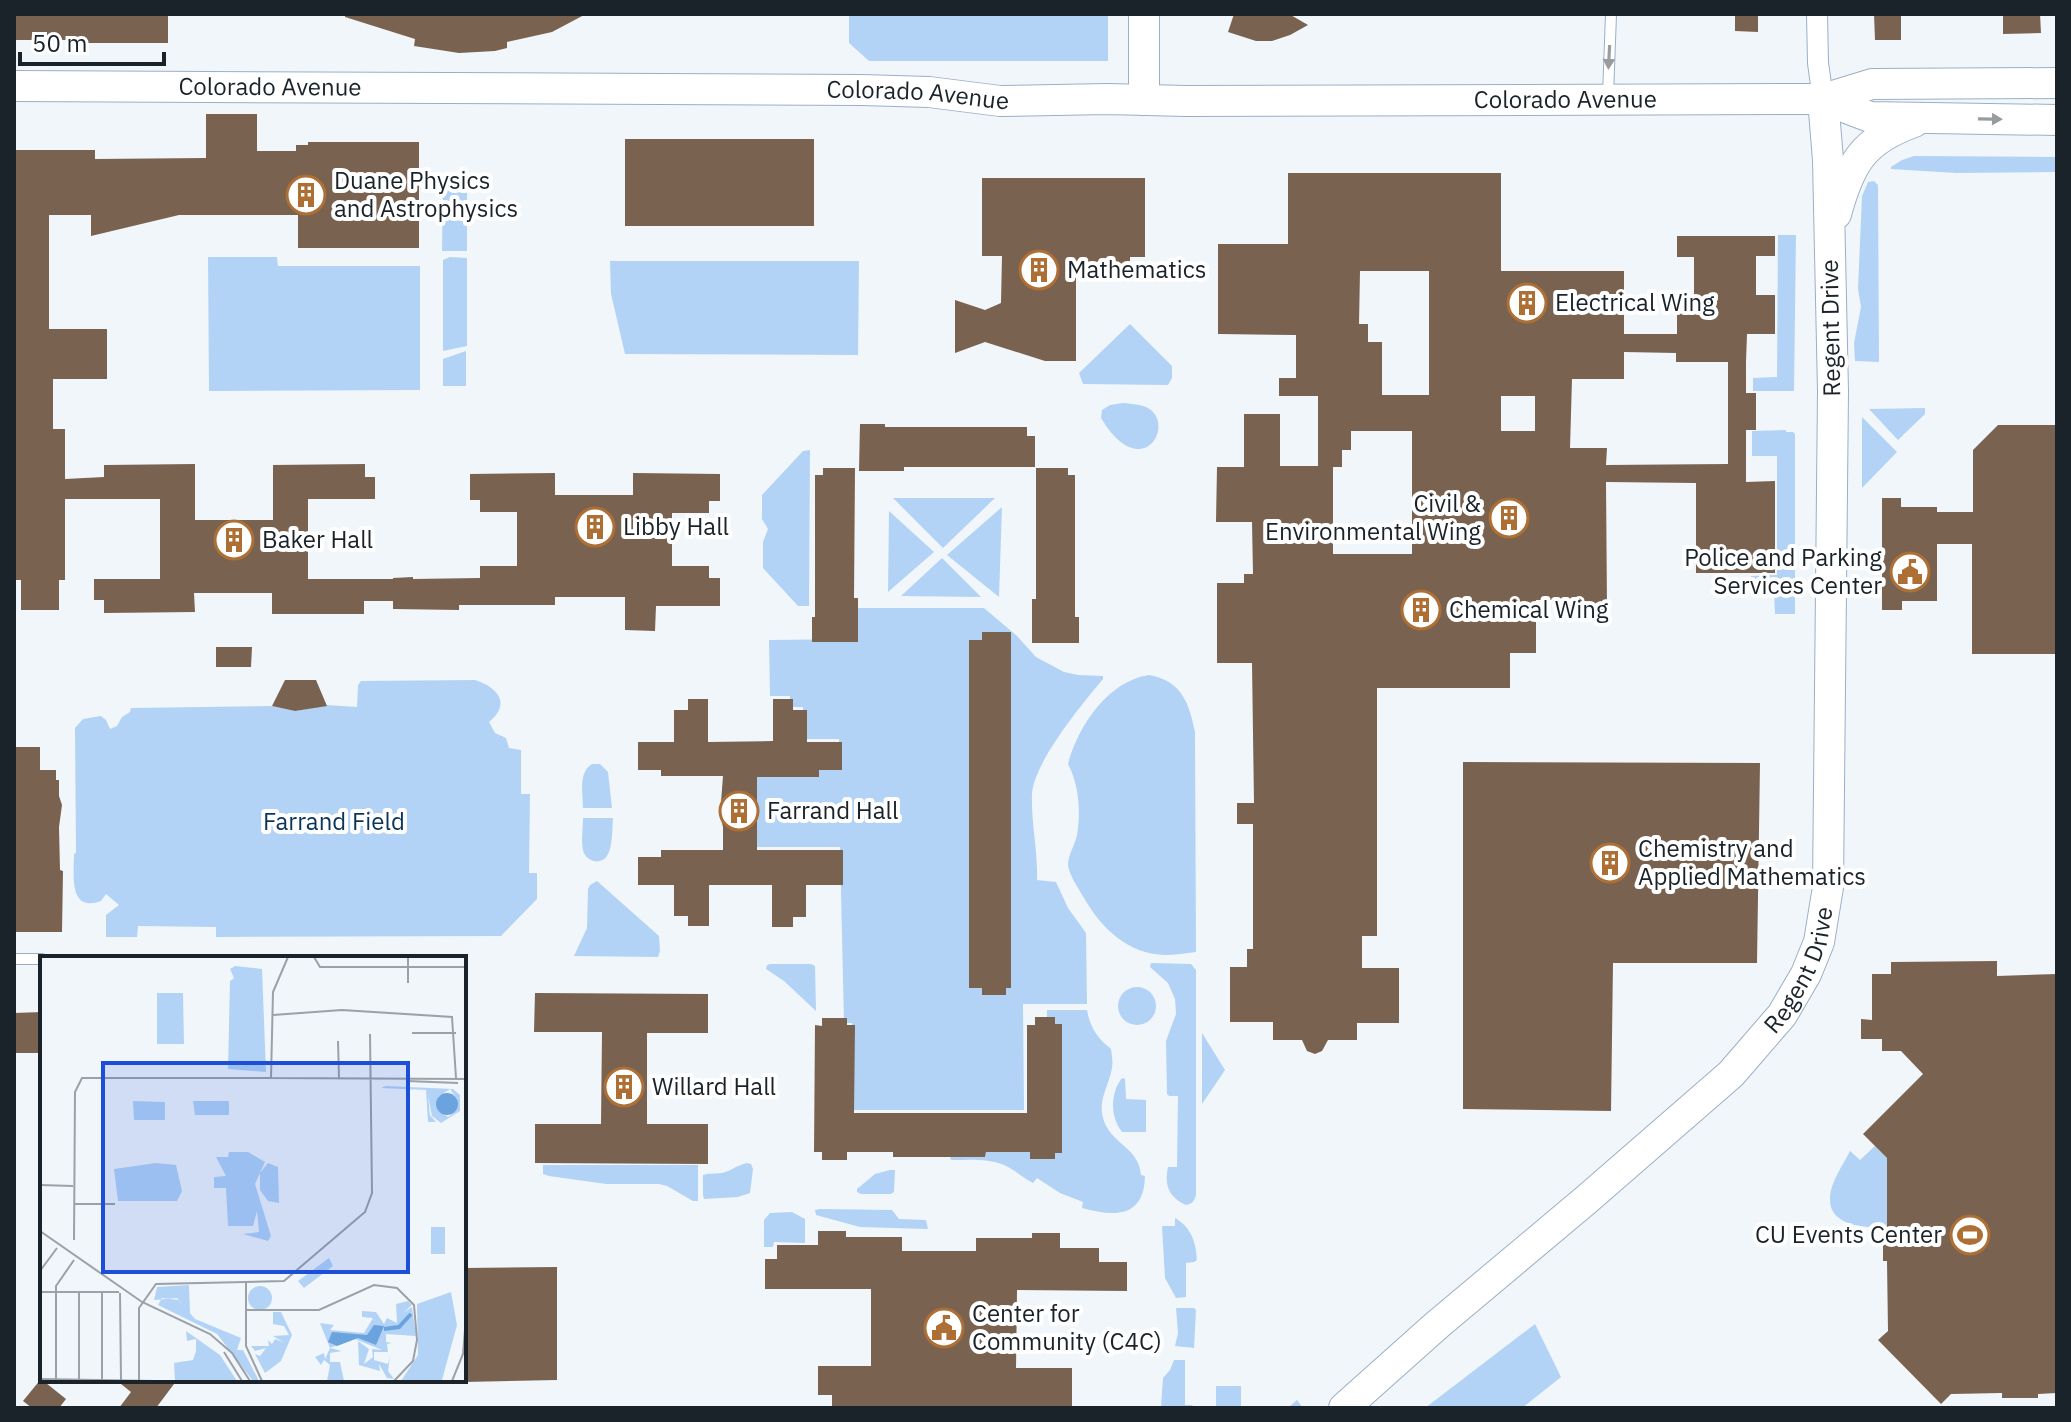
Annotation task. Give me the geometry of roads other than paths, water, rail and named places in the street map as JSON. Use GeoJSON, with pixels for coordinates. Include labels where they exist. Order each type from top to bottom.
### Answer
{"type":"FeatureCollection","features":[{"type":"Feature","properties":{"kind":"street"},"geometry":{"type":"LineString","coordinates":[[1144,14],[1144,100]]}},
{"type":"Feature","properties":{"kind":"street"},"geometry":{"type":"LineString","coordinates":[[1817,14],[1818,63],[1823,99]]}},
{"type":"Feature","properties":{"kind":"street","name":"Colorado Avenue"},"geometry":{"type":"LineString","coordinates":[[14,86],[862,90],[929,92],[1000,101],[1823,99],[1872,84],[2057,83]]}},
{"type":"Feature","properties":{"kind":"street","name":"Colorado Avenue"},"geometry":{"type":"LineString","coordinates":[[1823,99],[1870,117],[2057,120]]}},
{"type":"Feature","properties":{"kind":"street","name":"Regent Drive"},"geometry":{"type":"LineString","coordinates":[[1344,1408],[1731,1074],[1782,1015],[1806,974],[1819,942],[1828,887],[1833,405],[1828,153],[1823,99]]}},
{"type":"Feature","properties":{"kind":"street"},"geometry":{"type":"LineString","coordinates":[[1830,238],[1846,181],[1864,151],[1883,135],[1924,118]]}},
{"type":"Feature","properties":{"kind":"lane"},"geometry":{"type":"LineString","coordinates":[[1608,100],[1611,14]]}},
{"type":"Feature","properties":{"kind":"lane"},"geometry":{"type":"LineString","coordinates":[[14,959],[40,959]]}},
{"type":"Feature","properties":{"kind":"place","name":"Duane Physics and Astrophysics"},"geometry":{"type":"Point","coordinates":[306,195]}},
{"type":"Feature","properties":{"kind":"place","name":"Mathematics"},"geometry":{"type":"Point","coordinates":[1039,270]}},
{"type":"Feature","properties":{"kind":"place","name":"Electrical Wing"},"geometry":{"type":"Point","coordinates":[1527,303]}},
{"type":"Feature","properties":{"kind":"place","name":"Civil & Environmental Wing"},"geometry":{"type":"Point","coordinates":[1509,518]}},
{"type":"Feature","properties":{"kind":"place","name":"Libby Hall"},"geometry":{"type":"Point","coordinates":[595,527]}},
{"type":"Feature","properties":{"kind":"place","name":"Baker Hall"},"geometry":{"type":"Point","coordinates":[234,540]}},
{"type":"Feature","properties":{"kind":"place","name":"Police and Parking Services Center"},"geometry":{"type":"Point","coordinates":[1910,572]}},
{"type":"Feature","properties":{"kind":"place","name":"Chemical Wing"},"geometry":{"type":"Point","coordinates":[1421,610]}},
{"type":"Feature","properties":{"kind":"place","name":"Farrand Hall"},"geometry":{"type":"Point","coordinates":[739,811]}},
{"type":"Feature","properties":{"kind":"place","name":"Chemistry and Applied Mathematics"},"geometry":{"type":"Point","coordinates":[1610,863]}},
{"type":"Feature","properties":{"kind":"place","name":"Willard Hall"},"geometry":{"type":"Point","coordinates":[624,1087]}},
{"type":"Feature","properties":{"kind":"place","name":"CU Events Center"},"geometry":{"type":"Point","coordinates":[1970,1235]}},
{"type":"Feature","properties":{"kind":"place","name":"Center for Community (C4C)"},"geometry":{"type":"Point","coordinates":[944,1328]}},
{"type":"Feature","properties":{"kind":"park label","name":"Farrand Field"},"geometry":{"type":"Point","coordinates":[334,822]}}]}
